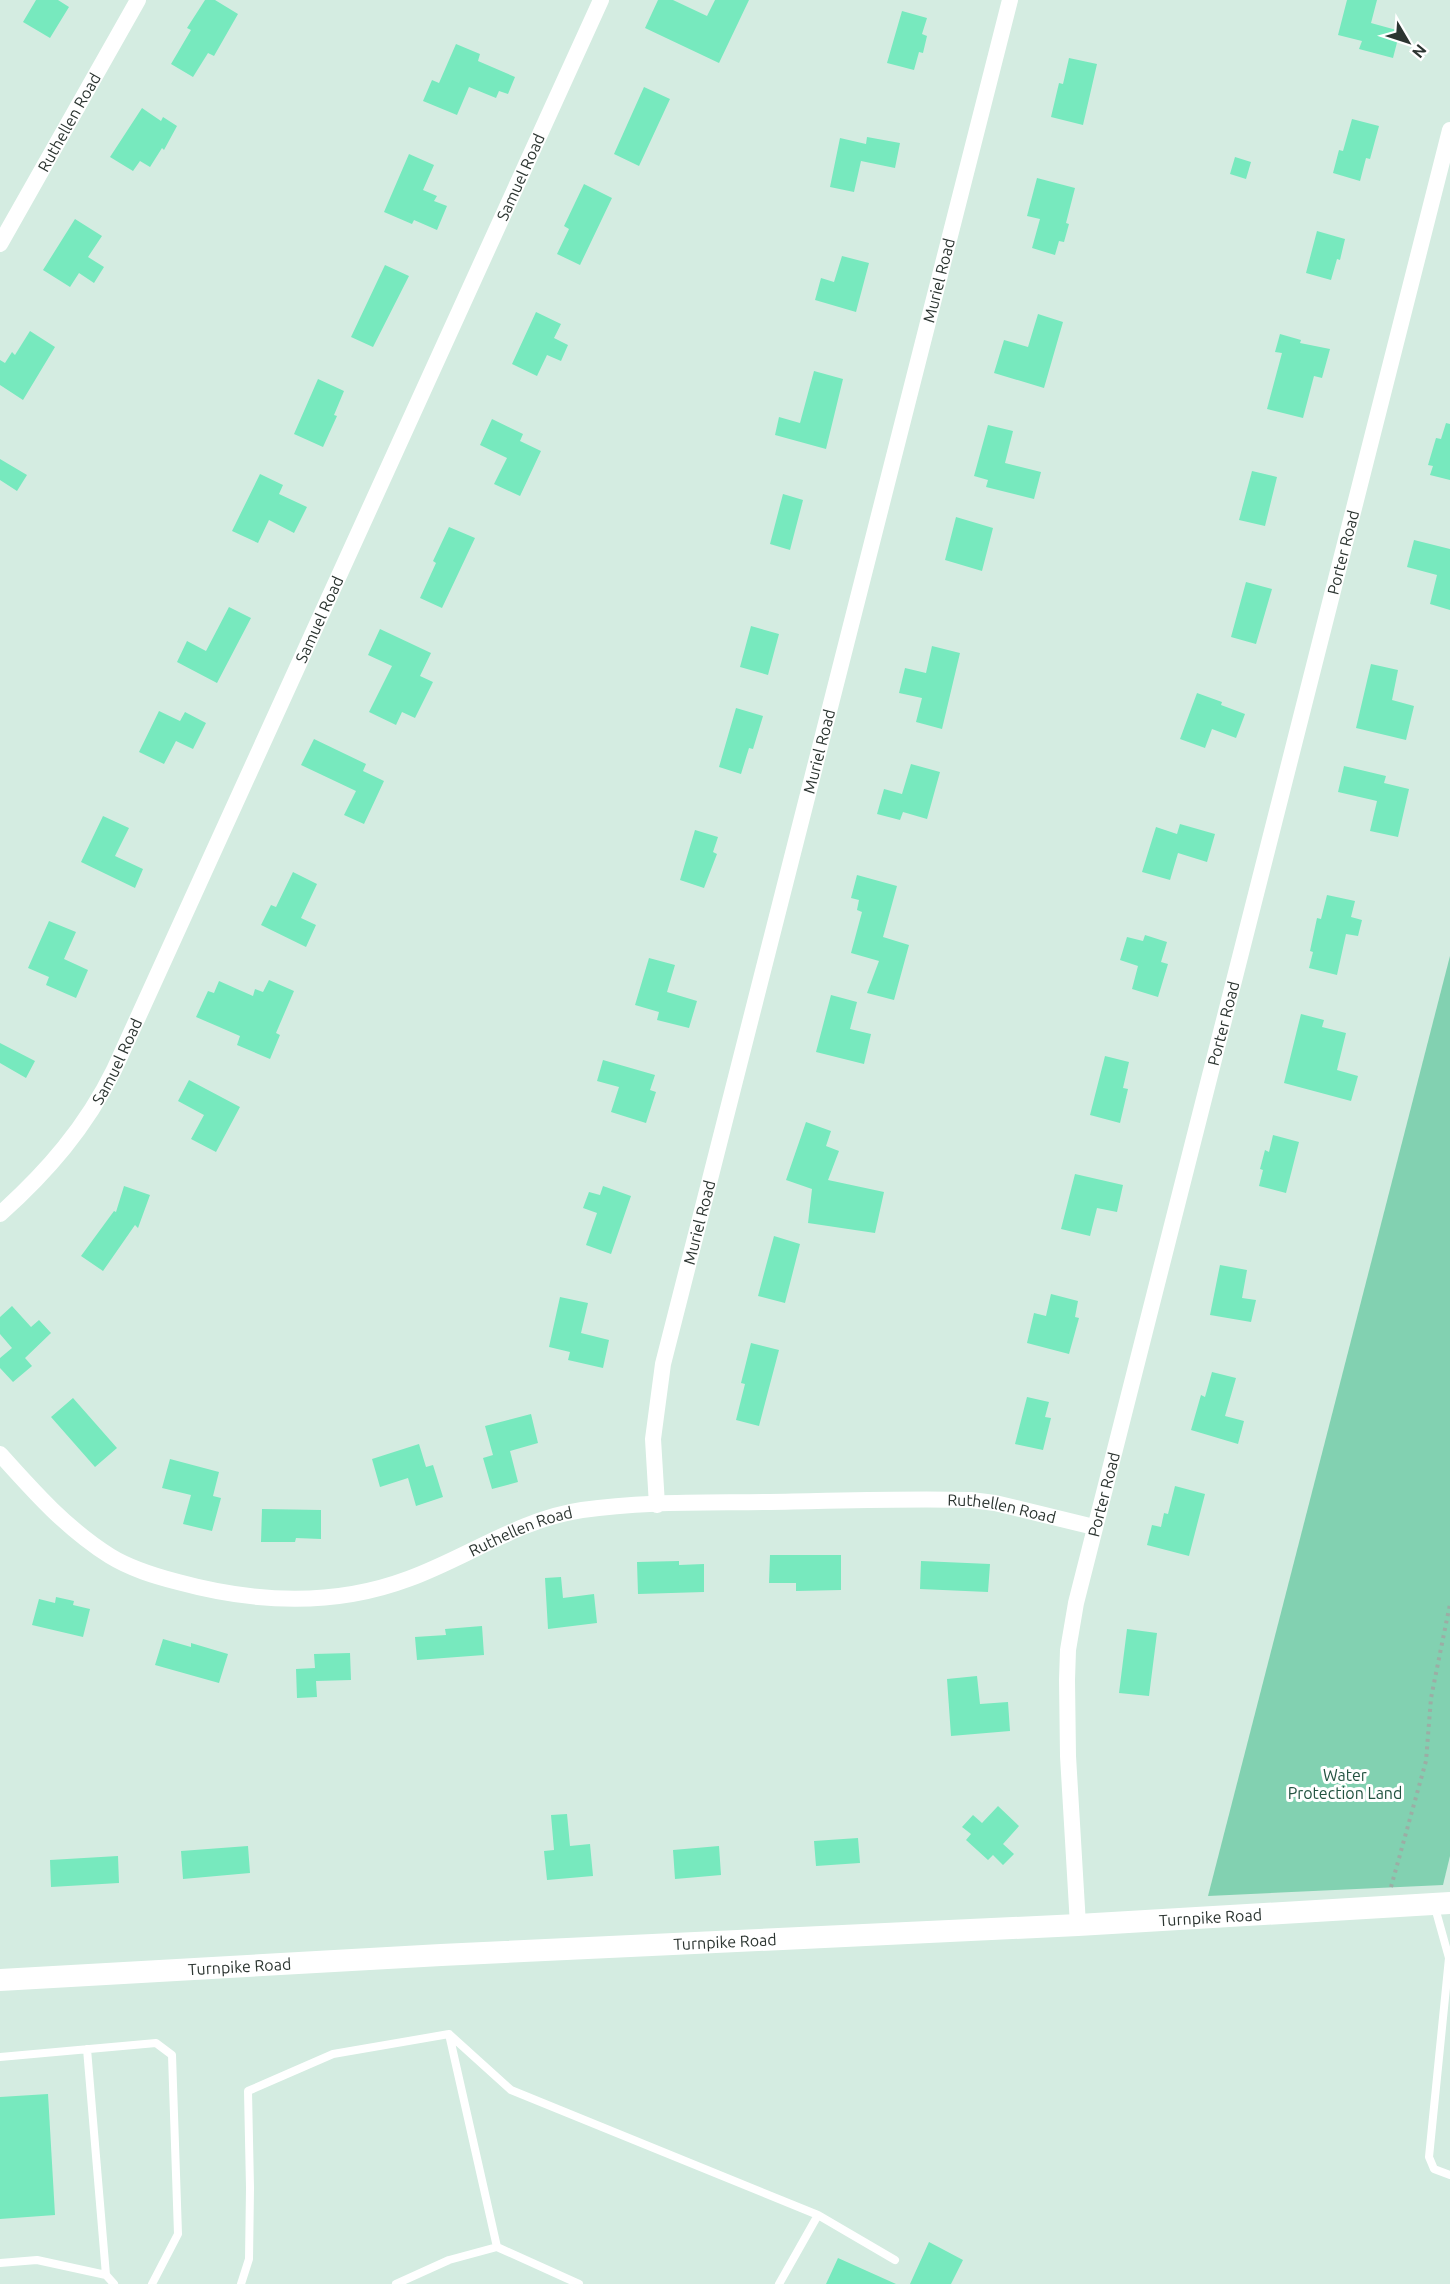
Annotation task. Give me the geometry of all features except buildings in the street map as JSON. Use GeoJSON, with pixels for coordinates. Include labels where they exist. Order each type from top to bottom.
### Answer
{"type":"FeatureCollection","features":[{"type":"Feature","properties":{"kind":"main road","name":"Turnpike Road"},"geometry":{"type":"LineString","coordinates":[[0,1980],[429,1956],[1078,1925],[1442,1903]]}},
{"type":"Feature","properties":{"kind":"street","name":"Ruthellen Road"},"geometry":{"type":"LineString","coordinates":[[0,244],[138,0]]}},
{"type":"Feature","properties":{"kind":"street","name":"Samuel Road"},"geometry":{"type":"LineString","coordinates":[[0,1214],[43,1174],[66,1148],[93,1110],[114,1070],[601,0]]}},
{"type":"Feature","properties":{"kind":"street","name":"Muriel Road"},"geometry":{"type":"LineString","coordinates":[[657,1505],[653,1439],[663,1364],[1010,0]]}},
{"type":"Feature","properties":{"kind":"street","name":"Porter Road"},"geometry":{"type":"LineString","coordinates":[[1078,1925],[1068,1756],[1068,1650],[1076,1604],[1450,130]]}},
{"type":"Feature","properties":{"kind":"street","name":"Ruthellen Road"},"geometry":{"type":"LineString","coordinates":[[0,1454],[39,1499],[113,1558],[141,1571],[172,1581],[224,1593],[261,1598],[309,1600],[366,1592],[440,1566],[529,1525],[554,1516],[591,1509],[657,1505],[972,1500],[995,1503],[1094,1527]]}},
{"type":"Feature","properties":{"kind":"lane"},"geometry":{"type":"LineString","coordinates":[[1442,1903],[1449,1959],[1429,2157],[1434,2169],[1450,2175]]}},
{"type":"Feature","properties":{"kind":"lane"},"geometry":{"type":"LineString","coordinates":[[449,2034],[511,2090],[818,2215],[895,2260]]}},
{"type":"Feature","properties":{"kind":"lane"},"geometry":{"type":"LineString","coordinates":[[449,2034],[497,2247]]}},
{"type":"Feature","properties":{"kind":"lane"},"geometry":{"type":"LineString","coordinates":[[241,2284],[249,2259],[248,2091],[333,2054],[449,2034]]}},
{"type":"Feature","properties":{"kind":"lane"},"geometry":{"type":"LineString","coordinates":[[0,2057],[156,2043],[172,2055],[178,2234],[152,2284]]}},
{"type":"Feature","properties":{"kind":"lane"},"geometry":{"type":"LineString","coordinates":[[87,2049],[106,2275]]}},
{"type":"Feature","properties":{"kind":"lane"},"geometry":{"type":"LineString","coordinates":[[779,2284],[818,2215]]}},
{"type":"Feature","properties":{"kind":"lane"},"geometry":{"type":"LineString","coordinates":[[396,2284],[449,2260],[497,2247],[579,2284]]}},
{"type":"Feature","properties":{"kind":"lane"},"geometry":{"type":"LineString","coordinates":[[0,2263],[37,2260],[106,2275],[114,2284]]}},
{"type":"Feature","properties":{"kind":"path"},"geometry":{"type":"LineString","coordinates":[[1386,1907],[1426,1761],[1431,1698],[1450,1604]]}},
{"type":"Feature","properties":{"kind":"green space","name":"Water Protection Land"},"geometry":{"type":"Polygon","coordinates":[[[1450,956],[1450,1856],[1443,1885],[1208,1896],[1450,956]]]}}]}
